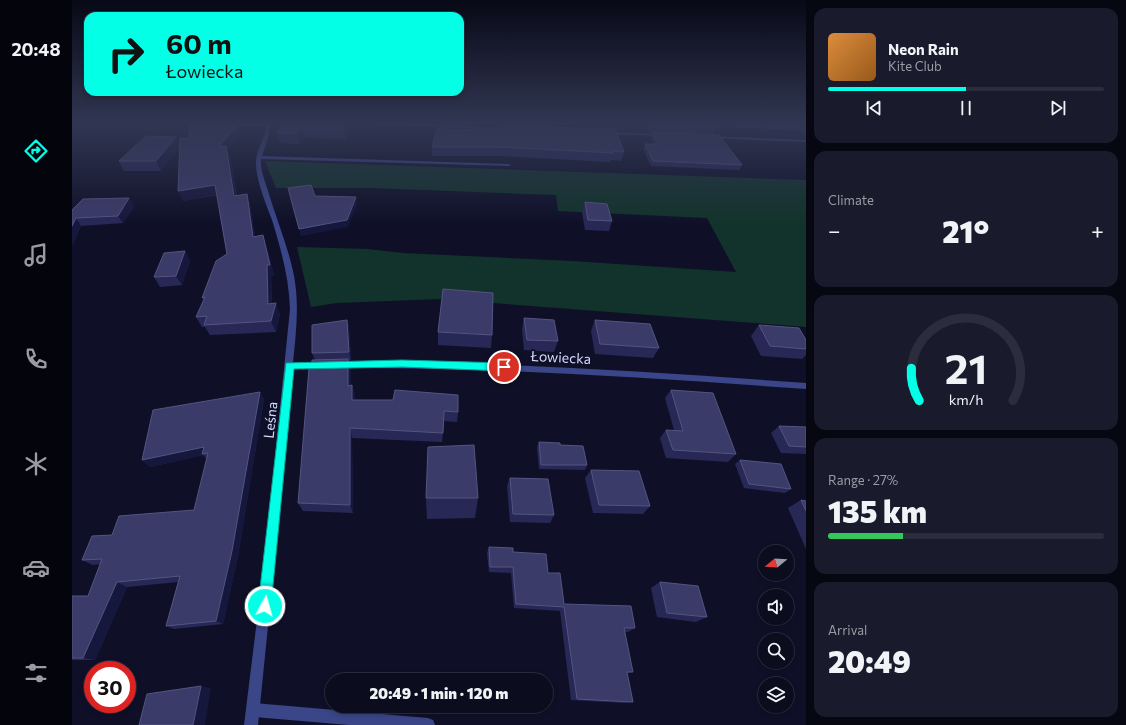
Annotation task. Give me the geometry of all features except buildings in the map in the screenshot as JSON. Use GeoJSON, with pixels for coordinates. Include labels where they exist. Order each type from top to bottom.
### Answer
{"type":"FeatureCollection","features":[{"type":"Feature","properties":{"kind":"street"},"geometry":{"type":"LineString","coordinates":[[258,157],[509,165]]}},
{"type":"Feature","properties":{"kind":"street","name":"Leśna"},"geometry":{"type":"LineString","coordinates":[[251,725],[290,366],[294,290],[282,237],[260,171],[258,157]]}},
{"type":"Feature","properties":{"kind":"street","name":"Łowiecka"},"geometry":{"type":"LineString","coordinates":[[290,366],[402,364],[459,365],[594,371],[806,386]]}},
{"type":"Feature","properties":{"kind":"street"},"geometry":{"type":"LineString","coordinates":[[253,710],[428,725]]}},
{"type":"Feature","properties":{"kind":"green space"},"geometry":{"type":"Polygon","coordinates":[[[265,161],[806,180],[806,327],[441,299],[337,303],[311,307],[297,247],[367,249],[403,253],[572,261],[736,272],[707,218],[558,211],[556,195],[370,188],[276,188],[265,161]]]}},
{"type":"Feature","properties":{"kind":"route"},"geometry":{"type":"LineString","coordinates":[[265,606],[290,366],[402,364],[504,367]]}}]}
